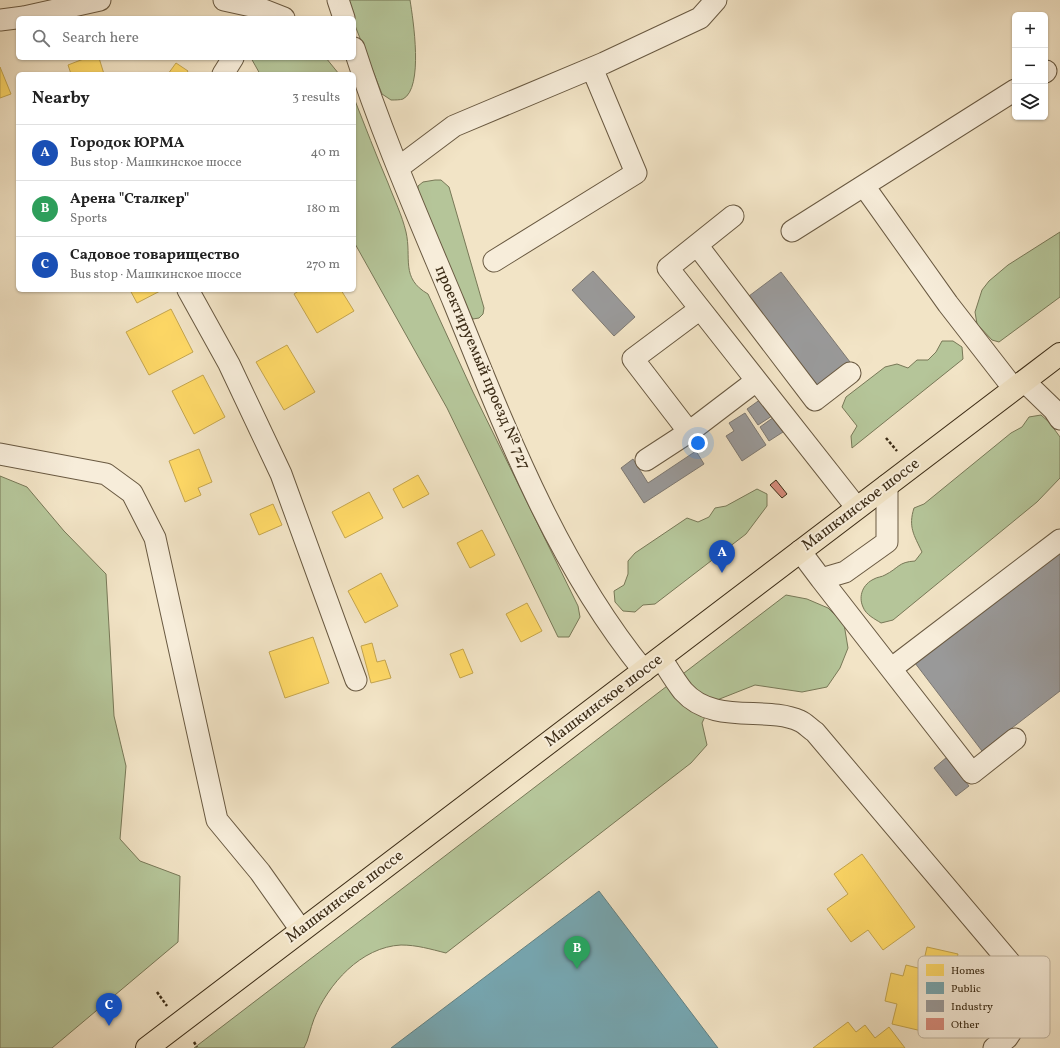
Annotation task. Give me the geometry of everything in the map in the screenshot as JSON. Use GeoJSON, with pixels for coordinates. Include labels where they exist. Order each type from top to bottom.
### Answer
{"type":"FeatureCollection","features":[{"type":"Feature","properties":{"kind":"main road","name":"Машкинское шоссе"},"geometry":{"type":"LineString","coordinates":[[147,1048],[1060,354]]}},
{"type":"Feature","properties":{"kind":"street"},"geometry":{"type":"LineString","coordinates":[[28,16],[100,0]]}},
{"type":"Feature","properties":{"kind":"street"},"geometry":{"type":"LineString","coordinates":[[224,0],[254,12],[274,16]]}},
{"type":"Feature","properties":{"kind":"street"},"geometry":{"type":"LineString","coordinates":[[338,0],[343,16]]}},
{"type":"Feature","properties":{"kind":"street"},"geometry":{"type":"LineString","coordinates":[[398,168],[454,126],[592,68],[700,18],[716,0]]}},
{"type":"Feature","properties":{"kind":"street"},"geometry":{"type":"LineString","coordinates":[[0,20],[16,18]]}},
{"type":"Feature","properties":{"kind":"street","name":"проектируемый проезд № 727"},"geometry":{"type":"LineString","coordinates":[[356,56],[398,168],[518,455],[550,525],[581,581],[611,627],[698,703],[729,713],[774,715],[800,721],[815,732],[1004,956]]}},
{"type":"Feature","properties":{"kind":"street"},"geometry":{"type":"LineString","coordinates":[[224,72],[232,60]]}},
{"type":"Feature","properties":{"kind":"street"},"geometry":{"type":"LineString","coordinates":[[494,262],[636,173],[592,68]]}},
{"type":"Feature","properties":{"kind":"street"},"geometry":{"type":"LineString","coordinates":[[792,231],[1012,92]]}},
{"type":"Feature","properties":{"kind":"street"},"geometry":{"type":"LineString","coordinates":[[864,186],[948,304],[1019,385],[1054,410],[1060,419]]}},
{"type":"Feature","properties":{"kind":"street"},"geometry":{"type":"LineString","coordinates":[[733,216],[668,268],[857,508]]}},
{"type":"Feature","properties":{"kind":"street"},"geometry":{"type":"LineString","coordinates":[[697,245],[815,400],[850,373]]}},
{"type":"Feature","properties":{"kind":"street"},"geometry":{"type":"LineString","coordinates":[[189,292],[229,364],[282,474],[356,680]]}},
{"type":"Feature","properties":{"kind":"street"},"geometry":{"type":"LineString","coordinates":[[689,432],[634,359],[700,308]]}},
{"type":"Feature","properties":{"kind":"street"},"geometry":{"type":"LineString","coordinates":[[646,460],[689,432],[756,381]]}},
{"type":"Feature","properties":{"kind":"street"},"geometry":{"type":"LineString","coordinates":[[0,454],[106,474],[132,493],[155,538],[217,820],[260,872],[301,930]]}},
{"type":"Feature","properties":{"kind":"street"},"geometry":{"type":"LineString","coordinates":[[822,579],[845,572],[887,542],[887,485]]}},
{"type":"Feature","properties":{"kind":"street"},"geometry":{"type":"LineString","coordinates":[[892,668],[1060,540]]}},
{"type":"Feature","properties":{"kind":"street"},"geometry":{"type":"LineString","coordinates":[[800,551],[972,773],[1015,739]]}},
{"type":"Feature","properties":{"kind":"street","name":"проектируемый проезд № 727"},"geometry":{"type":"LineString","coordinates":[[994,1048],[1007,1038]]}},
{"type":"Feature","properties":{"kind":"path"},"geometry":{"type":"LineString","coordinates":[[886,438],[897,451]]}},
{"type":"Feature","properties":{"kind":"path"},"geometry":{"type":"LineString","coordinates":[[157,992],[167,1006]]}},
{"type":"Feature","properties":{"kind":"path"},"geometry":{"type":"LineString","coordinates":[[194,1042],[197,1047]]}},
{"type":"Feature","properties":{"kind":"green space"},"geometry":{"type":"Polygon","coordinates":[[[345,0],[410,0],[415,37],[415,68],[413,82],[409,92],[403,99],[391,100],[382,94],[356,28],[356,16],[353,16],[345,0]]]}},
{"type":"Feature","properties":{"kind":"green space"},"geometry":{"type":"Polygon","coordinates":[[[252,60],[328,60],[337,72],[259,72],[252,60]]]}},
{"type":"Feature","properties":{"kind":"green space"},"geometry":{"type":"Polygon","coordinates":[[[356,103],[402,219],[408,241],[410,274],[419,288],[428,294],[473,392],[578,606],[580,617],[569,637],[558,637],[447,408],[356,246],[356,103]]]}},
{"type":"Feature","properties":{"kind":"green space"},"geometry":{"type":"Polygon","coordinates":[[[441,180],[449,187],[484,308],[483,314],[479,318],[473,319],[469,314],[418,192],[418,186],[423,182],[441,180]]]}},
{"type":"Feature","properties":{"kind":"green space"},"geometry":{"type":"Polygon","coordinates":[[[1060,232],[1060,297],[999,342],[992,340],[977,324],[975,312],[982,290],[989,281],[1008,265],[1060,232]]]}},
{"type":"Feature","properties":{"kind":"green space"},"geometry":{"type":"Polygon","coordinates":[[[942,341],[953,341],[962,347],[963,359],[852,448],[851,436],[857,426],[842,407],[846,397],[885,367],[897,364],[908,368],[917,360],[928,360],[936,352],[942,341]]]}},
{"type":"Feature","properties":{"kind":"green space"},"geometry":{"type":"Polygon","coordinates":[[[1041,415],[1049,422],[1060,437],[1060,478],[1037,502],[893,620],[881,623],[868,615],[864,610],[861,599],[864,587],[870,581],[884,576],[902,564],[915,561],[922,552],[914,536],[912,526],[912,515],[914,508],[924,504],[1011,433],[1022,427],[1029,417],[1041,415]]]}},
{"type":"Feature","properties":{"kind":"green space"},"geometry":{"type":"Polygon","coordinates":[[[0,476],[27,487],[64,531],[106,574],[114,716],[126,766],[120,839],[140,861],[180,876],[178,942],[52,1048],[0,1048],[0,476]]]}},
{"type":"Feature","properties":{"kind":"green space"},"geometry":{"type":"Polygon","coordinates":[[[757,489],[767,494],[767,506],[746,534],[655,604],[643,605],[635,612],[623,611],[615,602],[614,591],[624,585],[628,574],[628,561],[635,553],[687,518],[698,522],[709,517],[715,508],[726,506],[757,489]]]}},
{"type":"Feature","properties":{"kind":"green space"},"geometry":{"type":"Polygon","coordinates":[[[786,595],[807,599],[828,608],[844,624],[848,648],[840,668],[827,687],[802,692],[755,685],[712,702],[702,723],[707,745],[691,763],[446,953],[418,946],[401,945],[386,947],[372,952],[360,960],[337,981],[328,993],[314,1019],[304,1048],[194,1048],[786,595]]]}},
{"type":"Feature","properties":{"kind":"building: Homes"},"geometry":{"type":"Polygon","coordinates":[[[81,60],[100,60],[103,72],[70,72],[68,65],[81,60]]]}},
{"type":"Feature","properties":{"kind":"building: Homes"},"geometry":{"type":"Polygon","coordinates":[[[176,63],[188,71],[187,72],[169,72],[176,63]]]}},
{"type":"Feature","properties":{"kind":"building: Homes"},"geometry":{"type":"Polygon","coordinates":[[[0,67],[11,94],[0,98],[0,67]]]}},
{"type":"Feature","properties":{"kind":"building: Homes"},"geometry":{"type":"Polygon","coordinates":[[[131,292],[158,292],[137,303],[131,292]]]}},
{"type":"Feature","properties":{"kind":"building: Homes"},"geometry":{"type":"Polygon","coordinates":[[[297,292],[342,292],[354,311],[317,333],[294,294],[297,292]]]}},
{"type":"Feature","properties":{"kind":"building: Homes"},"geometry":{"type":"Polygon","coordinates":[[[171,309],[193,352],[149,375],[126,332],[171,309]]]}},
{"type":"Feature","properties":{"kind":"building: Homes"},"geometry":{"type":"Polygon","coordinates":[[[287,345],[315,392],[284,410],[256,362],[287,345]]]}},
{"type":"Feature","properties":{"kind":"building: Homes"},"geometry":{"type":"Polygon","coordinates":[[[203,375],[225,417],[194,434],[172,391],[203,375]]]}},
{"type":"Feature","properties":{"kind":"building: Homes"},"geometry":{"type":"Polygon","coordinates":[[[199,449],[212,482],[198,488],[201,495],[185,502],[169,461],[199,449]]]}},
{"type":"Feature","properties":{"kind":"building: Homes"},"geometry":{"type":"Polygon","coordinates":[[[418,475],[429,494],[403,508],[393,489],[418,475]]]}},
{"type":"Feature","properties":{"kind":"building: Homes"},"geometry":{"type":"Polygon","coordinates":[[[369,492],[383,518],[345,538],[332,512],[369,492]]]}},
{"type":"Feature","properties":{"kind":"building: Homes"},"geometry":{"type":"Polygon","coordinates":[[[273,504],[282,525],[259,535],[250,514],[273,504]]]}},
{"type":"Feature","properties":{"kind":"building: Homes"},"geometry":{"type":"Polygon","coordinates":[[[482,530],[495,555],[470,568],[457,543],[482,530]]]}},
{"type":"Feature","properties":{"kind":"building: Homes"},"geometry":{"type":"Polygon","coordinates":[[[381,573],[398,606],[365,623],[348,591],[381,573]]]}},
{"type":"Feature","properties":{"kind":"building: Homes"},"geometry":{"type":"Polygon","coordinates":[[[527,603],[542,631],[521,642],[506,614],[527,603]]]}},
{"type":"Feature","properties":{"kind":"building: Homes"},"geometry":{"type":"Polygon","coordinates":[[[313,637],[329,683],[285,698],[269,652],[313,637]]]}},
{"type":"Feature","properties":{"kind":"building: Homes"},"geometry":{"type":"Polygon","coordinates":[[[372,643],[377,662],[385,660],[391,678],[371,683],[361,646],[372,643]]]}},
{"type":"Feature","properties":{"kind":"building: Homes"},"geometry":{"type":"Polygon","coordinates":[[[463,649],[473,673],[460,678],[450,654],[463,649]]]}},
{"type":"Feature","properties":{"kind":"building: Homes"},"geometry":{"type":"Polygon","coordinates":[[[862,854],[915,927],[883,950],[868,930],[851,942],[827,909],[848,894],[834,874],[862,854]]]}},
{"type":"Feature","properties":{"kind":"building: Homes"},"geometry":{"type":"Polygon","coordinates":[[[927,947],[958,954],[958,956],[925,956],[927,947]]]}},
{"type":"Feature","properties":{"kind":"building: Homes"},"geometry":{"type":"Polygon","coordinates":[[[906,965],[918,968],[918,1030],[892,1024],[897,1004],[885,1001],[891,973],[903,976],[906,965]]]}},
{"type":"Feature","properties":{"kind":"building: Homes"},"geometry":{"type":"Polygon","coordinates":[[[848,1022],[856,1032],[865,1025],[875,1038],[889,1027],[905,1048],[813,1048],[848,1022]]]}},
{"type":"Feature","properties":{"kind":"building: Public"},"geometry":{"type":"Polygon","coordinates":[[[599,891],[718,1048],[391,1048],[599,891]]]}},
{"type":"Feature","properties":{"kind":"building: Industry"},"geometry":{"type":"Polygon","coordinates":[[[593,271],[635,317],[614,336],[572,290],[593,271]]]}},
{"type":"Feature","properties":{"kind":"building: Industry"},"geometry":{"type":"Polygon","coordinates":[[[781,272],[850,362],[814,389],[745,299],[781,272]]]}},
{"type":"Feature","properties":{"kind":"building: Industry"},"geometry":{"type":"Polygon","coordinates":[[[761,399],[772,416],[758,425],[747,409],[761,399]]]}},
{"type":"Feature","properties":{"kind":"building: Industry"},"geometry":{"type":"Polygon","coordinates":[[[745,413],[766,445],[742,461],[726,436],[734,431],[729,423],[745,413]]]}},
{"type":"Feature","properties":{"kind":"building: Industry"},"geometry":{"type":"Polygon","coordinates":[[[774,417],[783,432],[769,441],[760,427],[774,417]]]}},
{"type":"Feature","properties":{"kind":"building: Industry"},"geometry":{"type":"Polygon","coordinates":[[[696,451],[704,464],[644,503],[621,468],[633,459],[648,483],[696,451]]]}},
{"type":"Feature","properties":{"kind":"building: Industry"},"geometry":{"type":"Polygon","coordinates":[[[1060,553],[1060,691],[982,751],[915,663],[1060,553]]]}},
{"type":"Feature","properties":{"kind":"building: Industry"},"geometry":{"type":"Polygon","coordinates":[[[947,757],[969,786],[956,796],[934,768],[947,757]]]}},
{"type":"Feature","properties":{"kind":"building: Other"},"geometry":{"type":"Polygon","coordinates":[[[776,480],[787,494],[782,498],[770,485],[776,480]]]}},
{"type":"Feature","properties":{"kind":"place","name":"Городок ЮРМА"},"geometry":{"type":"Point","coordinates":[722,573]}},
{"type":"Feature","properties":{"kind":"place","name":"Арена \"Сталкер\""},"geometry":{"type":"Point","coordinates":[577,969]}},
{"type":"Feature","properties":{"kind":"place","name":"Садовое товарищество"},"geometry":{"type":"Point","coordinates":[109,1026]}}]}
